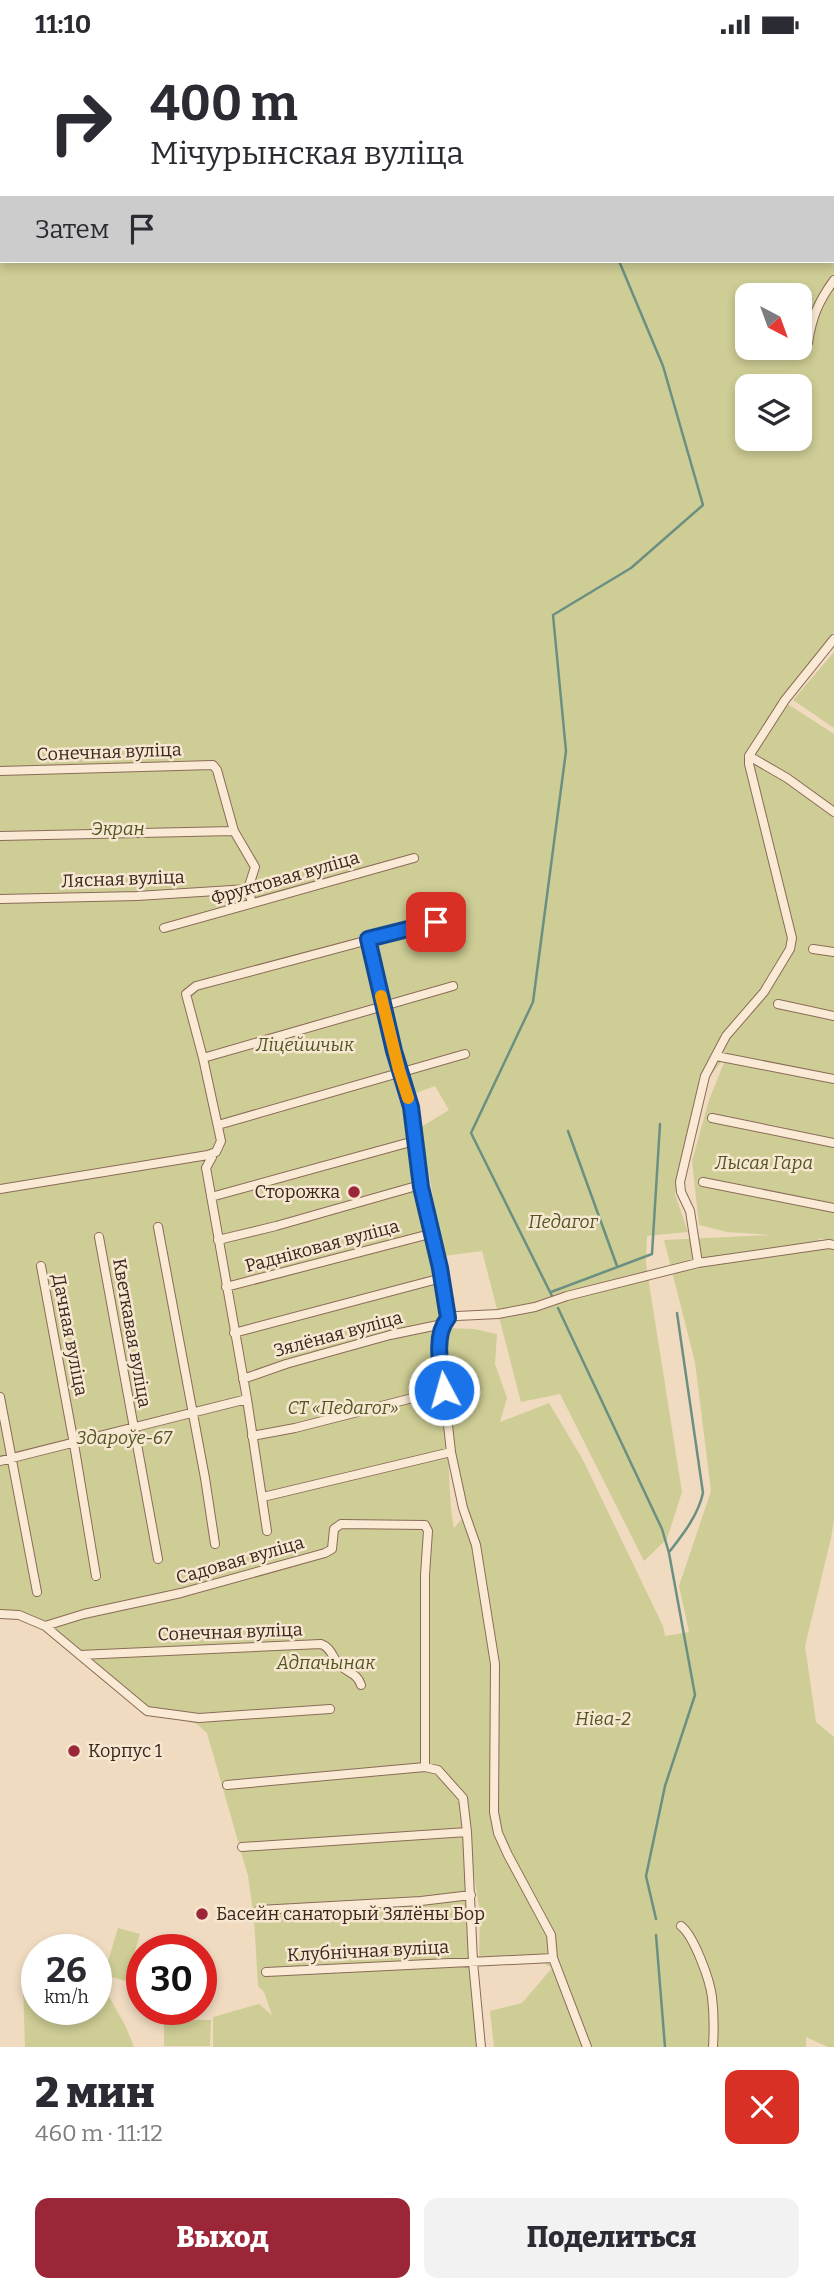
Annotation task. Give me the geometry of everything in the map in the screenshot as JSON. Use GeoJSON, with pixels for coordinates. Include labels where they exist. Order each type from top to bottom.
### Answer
{"type":"FeatureCollection","features":[{"type":"Feature","properties":{"kind":"street"},"geometry":{"type":"LineString","coordinates":[[812,320],[823,294],[834,280]]}},
{"type":"Feature","properties":{"kind":"street"},"geometry":{"type":"LineString","coordinates":[[698,1263],[690,1211],[681,1192],[680,1182],[705,1076],[726,1036],[764,992],[790,949],[792,937],[749,757],[785,700],[834,639]]}},
{"type":"Feature","properties":{"kind":"street"},"geometry":{"type":"LineString","coordinates":[[749,757],[787,778],[834,812]]}},
{"type":"Feature","properties":{"kind":"street","name":"Сонечная вуліца"},"geometry":{"type":"LineString","coordinates":[[0,771],[213,765],[217,770],[234,831]]}},
{"type":"Feature","properties":{"kind":"street"},"geometry":{"type":"LineString","coordinates":[[0,837],[234,831],[256,867],[248,889],[252,903]]}},
{"type":"Feature","properties":{"kind":"street","name":"Фруктовая вуліца"},"geometry":{"type":"LineString","coordinates":[[164,928],[414,858]]}},
{"type":"Feature","properties":{"kind":"street","name":"Лясная вуліца"},"geometry":{"type":"LineString","coordinates":[[0,899],[137,896],[248,889]]}},
{"type":"Feature","properties":{"kind":"street"},"geometry":{"type":"LineString","coordinates":[[0,1189],[216,1152],[221,1141],[203,1058],[186,998],[188,990],[436,922]]}},
{"type":"Feature","properties":{"kind":"street"},"geometry":{"type":"LineString","coordinates":[[368,939],[400,1075],[411,1107],[421,1187],[440,1268],[446,1321],[440,1353],[451,1452],[463,1508],[475,1545],[495,1664],[494,1812],[498,1833],[551,1935],[552,1958],[587,2047]]}},
{"type":"Feature","properties":{"kind":"street"},"geometry":{"type":"LineString","coordinates":[[813,949],[834,952]]}},
{"type":"Feature","properties":{"kind":"street"},"geometry":{"type":"LineString","coordinates":[[203,1058],[453,986]]}},
{"type":"Feature","properties":{"kind":"street"},"geometry":{"type":"LineString","coordinates":[[778,1003],[834,1016]]}},
{"type":"Feature","properties":{"kind":"street"},"geometry":{"type":"LineString","coordinates":[[218,1125],[387,1076],[400,1075],[465,1054]]}},
{"type":"Feature","properties":{"kind":"street"},"geometry":{"type":"LineString","coordinates":[[716,1056],[834,1079]]}},
{"type":"Feature","properties":{"kind":"street"},"geometry":{"type":"LineString","coordinates":[[712,1118],[834,1143]]}},
{"type":"Feature","properties":{"kind":"street"},"geometry":{"type":"LineString","coordinates":[[211,1197],[407,1143]]}},
{"type":"Feature","properties":{"kind":"street"},"geometry":{"type":"LineString","coordinates":[[208,1154],[212,1157],[206,1168],[247,1399],[267,1531]]}},
{"type":"Feature","properties":{"kind":"street"},"geometry":{"type":"LineString","coordinates":[[703,1182],[834,1208]]}},
{"type":"Feature","properties":{"kind":"street"},"geometry":{"type":"LineString","coordinates":[[218,1240],[413,1187]]}},
{"type":"Feature","properties":{"kind":"street","name":"Садовая вуліца"},"geometry":{"type":"LineString","coordinates":[[158,1227],[215,1544]]}},
{"type":"Feature","properties":{"kind":"street","name":"Радніковая вуліца"},"geometry":{"type":"LineString","coordinates":[[226,1287],[426,1235]]}},
{"type":"Feature","properties":{"kind":"street","name":"Кветкавая вуліца"},"geometry":{"type":"LineString","coordinates":[[99,1237],[158,1559]]}},
{"type":"Feature","properties":{"kind":"street","name":"Зялёная вуліца"},"geometry":{"type":"LineString","coordinates":[[243,1380],[286,1364],[457,1316],[498,1314],[535,1307],[698,1263],[834,1245]]}},
{"type":"Feature","properties":{"kind":"street","name":"Дачная вуліца"},"geometry":{"type":"LineString","coordinates":[[41,1266],[96,1576]]}},
{"type":"Feature","properties":{"kind":"street"},"geometry":{"type":"LineString","coordinates":[[234,1333],[434,1280]]}},
{"type":"Feature","properties":{"kind":"street"},"geometry":{"type":"LineString","coordinates":[[252,1436],[295,1428],[444,1390]]}},
{"type":"Feature","properties":{"kind":"street"},"geometry":{"type":"LineString","coordinates":[[0,1397],[37,1592]]}},
{"type":"Feature","properties":{"kind":"street"},"geometry":{"type":"LineString","coordinates":[[0,1461],[247,1399]]}},
{"type":"Feature","properties":{"kind":"street"},"geometry":{"type":"LineString","coordinates":[[263,1497],[451,1452]]}},
{"type":"Feature","properties":{"kind":"street","name":"Садовая вуліца"},"geometry":{"type":"LineString","coordinates":[[45,1626],[84,1614],[181,1593],[330,1551],[334,1546],[334,1529],[341,1524],[425,1525],[428,1531],[425,1575],[425,1767]]}},
{"type":"Feature","properties":{"kind":"street"},"geometry":{"type":"LineString","coordinates":[[0,1614],[19,1615],[45,1626],[147,1711],[199,1719],[330,1709]]}},
{"type":"Feature","properties":{"kind":"street","name":"Сонечная вуліца"},"geometry":{"type":"LineString","coordinates":[[80,1655],[321,1644],[330,1649],[339,1665],[357,1676],[360,1685]]}},
{"type":"Feature","properties":{"kind":"street"},"geometry":{"type":"LineString","coordinates":[[227,1785],[425,1767],[438,1770],[463,1798],[481,2047]]}},
{"type":"Feature","properties":{"kind":"street"},"geometry":{"type":"LineString","coordinates":[[242,1847],[467,1832]]}},
{"type":"Feature","properties":{"kind":"street"},"geometry":{"type":"LineString","coordinates":[[259,1910],[421,1901],[471,1895]]}},
{"type":"Feature","properties":{"kind":"street"},"geometry":{"type":"LineString","coordinates":[[681,1926],[687,1931],[712,1994],[713,2047]]}},
{"type":"Feature","properties":{"kind":"street","name":"Клубнічная вуліца"},"geometry":{"type":"LineString","coordinates":[[266,1972],[552,1958]]}},
{"type":"Feature","properties":{"kind":"green space"},"geometry":{"type":"Polygon","coordinates":[[[0,263],[834,263],[834,632],[780,699],[834,734],[834,1241],[816,1238],[834,1246],[834,1520],[805,1646],[816,1722],[834,1737],[834,2047],[806,2037],[806,2047],[494,2047],[490,2011],[522,2003],[552,1968],[534,1957],[479,1961],[480,1912],[473,1870],[484,2047],[213,2047],[213,2025],[217,2025],[217,2016],[259,2004],[272,2015],[264,1992],[258,1986],[248,1876],[207,1733],[197,1724],[143,1711],[48,1633],[22,1620],[0,1617],[0,263]],[[727,1055],[701,1087],[675,1194],[688,1232],[647,1236],[646,1264],[682,1492],[667,1539],[644,1561],[560,1394],[521,1402],[482,1251],[443,1256],[421,1127],[449,1110],[435,1086],[413,1094],[437,1282],[440,1384],[447,1328],[474,1329],[497,1334],[495,1364],[507,1398],[500,1422],[549,1403],[583,1460],[663,1626],[665,1636],[689,1632],[679,1586],[711,1491],[695,1362],[664,1240],[771,1235],[727,1232],[699,1225],[692,1161],[709,1100],[727,1055]],[[438,1362],[438,1386],[454,1528],[466,1514],[440,1391],[438,1362]]]}},
{"type":"Feature","properties":{"kind":"green space"},"geometry":{"type":"Polygon","coordinates":[[[834,652],[834,728],[793,700],[834,652]]]}},
{"type":"Feature","properties":{"kind":"green space"},"geometry":{"type":"Polygon","coordinates":[[[118,1928],[140,1934],[126,1934],[126,1981],[112,1977],[112,1948],[118,1928]]]}},
{"type":"Feature","properties":{"kind":"green space"},"geometry":{"type":"Polygon","coordinates":[[[112,2002],[134,2047],[25,2047],[24,2025],[112,2025],[112,2002]]]}},
{"type":"Feature","properties":{"kind":"green space"},"geometry":{"type":"Polygon","coordinates":[[[164,2025],[211,2025],[210,2046],[164,2046],[164,2025]]]}},
{"type":"Feature","properties":{"kind":"waterway"},"geometry":{"type":"LineString","coordinates":[[552,1296],[471,1133],[533,1002],[566,751],[553,615],[631,568],[703,505],[663,366],[620,263]]}},
{"type":"Feature","properties":{"kind":"waterway"},"geometry":{"type":"LineString","coordinates":[[551,1292],[652,1254],[660,1124]]}},
{"type":"Feature","properties":{"kind":"waterway"},"geometry":{"type":"LineString","coordinates":[[568,1131],[617,1266]]}},
{"type":"Feature","properties":{"kind":"waterway"},"geometry":{"type":"LineString","coordinates":[[558,1308],[662,1529],[669,1553],[695,1695],[665,1786],[646,1876],[656,1919]]}},
{"type":"Feature","properties":{"kind":"waterway"},"geometry":{"type":"LineString","coordinates":[[670,1551],[694,1516],[703,1493],[677,1313]]}},
{"type":"Feature","properties":{"kind":"waterway"},"geometry":{"type":"LineString","coordinates":[[656,1935],[665,2047]]}},
{"type":"Feature","properties":{"kind":"slow traffic"},"geometry":{"type":"LineString","coordinates":[[381,996],[408,1098]]}},
{"type":"Feature","properties":{"kind":"place","name":"Сторожка"},"geometry":{"type":"Point","coordinates":[354,1192]}},
{"type":"Feature","properties":{"kind":"place","name":"Корпус 1"},"geometry":{"type":"Point","coordinates":[74,1751]}},
{"type":"Feature","properties":{"kind":"place","name":"Басейн санаторый Зялёны Бор"},"geometry":{"type":"Point","coordinates":[202,1914]}},
{"type":"Feature","properties":{"kind":"route"},"geometry":{"type":"LineString","coordinates":[[436,922],[368,939],[394,1051],[411,1107],[421,1187],[447,1309],[448,1318],[443,1324],[440,1340],[444,1390]]}},
{"type":"Feature","properties":{"kind":"park label","name":"Экран"},"geometry":{"type":"Point","coordinates":[118,829]}},
{"type":"Feature","properties":{"kind":"park label","name":"Ліцейшчык"},"geometry":{"type":"Point","coordinates":[305,1045]}},
{"type":"Feature","properties":{"kind":"park label","name":"Лысая Гара"},"geometry":{"type":"Point","coordinates":[764,1163]}},
{"type":"Feature","properties":{"kind":"park label","name":"Педагог"},"geometry":{"type":"Point","coordinates":[563,1222]}},
{"type":"Feature","properties":{"kind":"park label","name":"СТ «Педагог»"},"geometry":{"type":"Point","coordinates":[343,1408]}},
{"type":"Feature","properties":{"kind":"park label","name":"Здароўе-67"},"geometry":{"type":"Point","coordinates":[124,1438]}},
{"type":"Feature","properties":{"kind":"park label","name":"Адпачынак"},"geometry":{"type":"Point","coordinates":[326,1663]}},
{"type":"Feature","properties":{"kind":"park label","name":"Ніва-2"},"geometry":{"type":"Point","coordinates":[603,1719]}}]}
